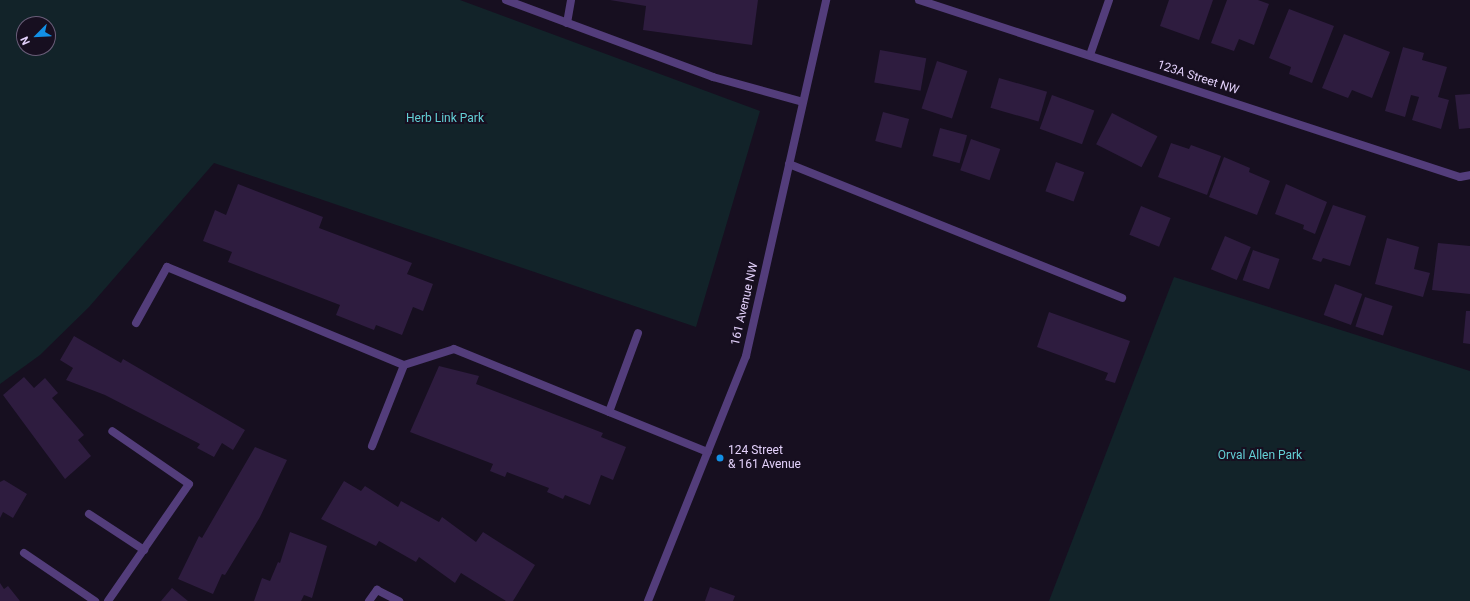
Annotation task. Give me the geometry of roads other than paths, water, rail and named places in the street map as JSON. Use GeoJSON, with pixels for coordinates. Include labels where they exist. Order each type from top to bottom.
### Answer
{"type":"FeatureCollection","features":[{"type":"Feature","properties":{"kind":"street"},"geometry":{"type":"LineString","coordinates":[[506,0],[713,77],[803,102]]}},
{"type":"Feature","properties":{"kind":"street"},"geometry":{"type":"LineString","coordinates":[[567,23],[571,0]]}},
{"type":"Feature","properties":{"kind":"street","name":"161 Avenue NW"},"geometry":{"type":"LineString","coordinates":[[648,601],[746,356],[826,0]]}},
{"type":"Feature","properties":{"kind":"street","name":"123A Street NW"},"geometry":{"type":"LineString","coordinates":[[919,0],[1460,177],[1470,176]]}},
{"type":"Feature","properties":{"kind":"street"},"geometry":{"type":"LineString","coordinates":[[1090,55],[1109,0]]}},
{"type":"Feature","properties":{"kind":"street"},"geometry":{"type":"LineString","coordinates":[[789,164],[1122,298]]}},
{"type":"Feature","properties":{"kind":"street"},"geometry":{"type":"LineString","coordinates":[[136,323],[167,267],[404,365],[454,349],[708,452]]}},
{"type":"Feature","properties":{"kind":"street"},"geometry":{"type":"LineString","coordinates":[[609,412],[638,333]]}},
{"type":"Feature","properties":{"kind":"street"},"geometry":{"type":"LineString","coordinates":[[372,446],[404,365]]}},
{"type":"Feature","properties":{"kind":"street"},"geometry":{"type":"LineString","coordinates":[[108,601],[189,484],[112,431]]}},
{"type":"Feature","properties":{"kind":"street"},"geometry":{"type":"LineString","coordinates":[[89,514],[144,550]]}},
{"type":"Feature","properties":{"kind":"street"},"geometry":{"type":"LineString","coordinates":[[24,553],[95,601]]}},
{"type":"Feature","properties":{"kind":"street"},"geometry":{"type":"LineString","coordinates":[[370,601],[377,590],[398,601]]}},
{"type":"Feature","properties":{"kind":"place","name":"124 Street & 161 Avenue"},"geometry":{"type":"Point","coordinates":[720,458]}},
{"type":"Feature","properties":{"kind":"park label","name":"Herb Link Park"},"geometry":{"type":"Point","coordinates":[445,119]}},
{"type":"Feature","properties":{"kind":"park label","name":"Orval Allen Park"},"geometry":{"type":"Point","coordinates":[1260,456]}}]}
